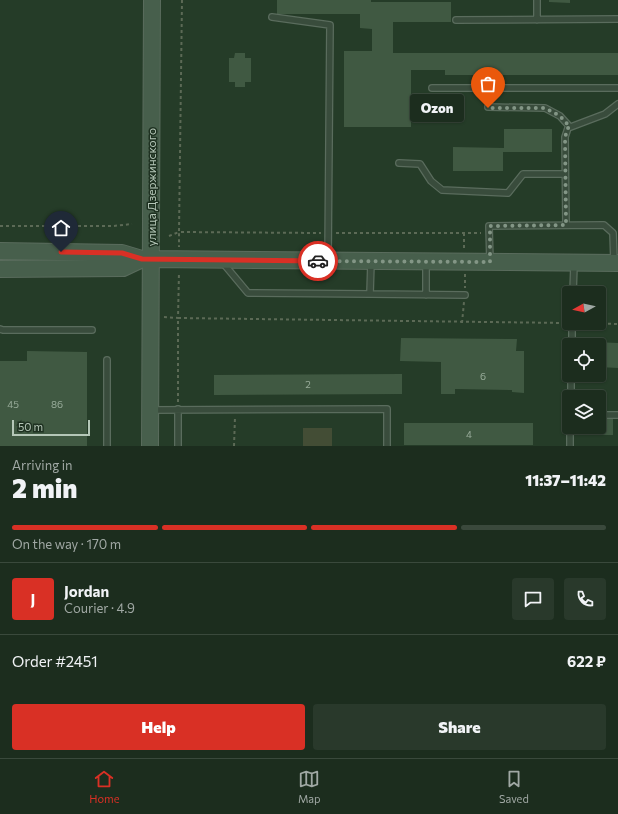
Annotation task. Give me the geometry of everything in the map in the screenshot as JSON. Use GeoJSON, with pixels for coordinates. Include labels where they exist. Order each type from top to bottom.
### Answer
{"type":"FeatureCollection","features":[{"type":"Feature","properties":{"kind":"main road","name":"улица Дзержинского"},"geometry":{"type":"LineString","coordinates":[[150,446],[146,259],[152,0]]}},
{"type":"Feature","properties":{"kind":"main road"},"geometry":{"type":"LineString","coordinates":[[0,251],[122,253],[146,259],[179,260],[616,263]]}},
{"type":"Feature","properties":{"kind":"main road"},"geometry":{"type":"LineString","coordinates":[[0,269],[123,268],[146,259]]}},
{"type":"Feature","properties":{"kind":"lane"},"geometry":{"type":"LineString","coordinates":[[538,0],[538,20]]}},
{"type":"Feature","properties":{"kind":"lane"},"geometry":{"type":"LineString","coordinates":[[272,17],[330,25],[328,261]]}},
{"type":"Feature","properties":{"kind":"lane"},"geometry":{"type":"LineString","coordinates":[[456,20],[618,19]]}},
{"type":"Feature","properties":{"kind":"lane"},"geometry":{"type":"LineString","coordinates":[[432,88],[618,88]]}},
{"type":"Feature","properties":{"kind":"lane"},"geometry":{"type":"LineString","coordinates":[[566,225],[565,137],[568,128],[605,114],[618,104]]}},
{"type":"Feature","properties":{"kind":"lane"},"geometry":{"type":"LineString","coordinates":[[488,108],[545,108],[560,116],[570,127]]}},
{"type":"Feature","properties":{"kind":"lane"},"geometry":{"type":"LineString","coordinates":[[399,163],[420,164],[431,181],[442,190],[508,194],[524,174],[565,174]]}},
{"type":"Feature","properties":{"kind":"lane"},"geometry":{"type":"LineString","coordinates":[[490,262],[490,226],[604,225],[613,233],[616,263]]}},
{"type":"Feature","properties":{"kind":"lane"},"geometry":{"type":"LineString","coordinates":[[220,260],[248,293],[465,295]]}},
{"type":"Feature","properties":{"kind":"lane"},"geometry":{"type":"LineString","coordinates":[[370,294],[371,261]]}},
{"type":"Feature","properties":{"kind":"lane"},"geometry":{"type":"LineString","coordinates":[[426,261],[426,295]]}},
{"type":"Feature","properties":{"kind":"lane"},"geometry":{"type":"LineString","coordinates":[[573,286],[574,262]]}},
{"type":"Feature","properties":{"kind":"lane"},"geometry":{"type":"LineString","coordinates":[[0,329],[92,330]]}},
{"type":"Feature","properties":{"kind":"lane"},"geometry":{"type":"LineString","coordinates":[[107,360],[107,446]]}},
{"type":"Feature","properties":{"kind":"lane"},"geometry":{"type":"LineString","coordinates":[[178,409],[178,446]]}},
{"type":"Feature","properties":{"kind":"lane"},"geometry":{"type":"LineString","coordinates":[[150,410],[387,409],[387,446]]}},
{"type":"Feature","properties":{"kind":"lane"},"geometry":{"type":"LineString","coordinates":[[606,415],[618,415]]}},
{"type":"Feature","properties":{"kind":"lane"},"geometry":{"type":"LineString","coordinates":[[570,434],[570,446]]}},
{"type":"Feature","properties":{"kind":"path"},"geometry":{"type":"LineString","coordinates":[[178,409],[182,0]]}},
{"type":"Feature","properties":{"kind":"path"},"geometry":{"type":"LineString","coordinates":[[0,226],[113,226],[132,224]]}},
{"type":"Feature","properties":{"kind":"path"},"geometry":{"type":"LineString","coordinates":[[169,236],[179,232],[489,233]]}},
{"type":"Feature","properties":{"kind":"path"},"geometry":{"type":"LineString","coordinates":[[462,323],[465,295],[464,233]]}},
{"type":"Feature","properties":{"kind":"path"},"geometry":{"type":"LineString","coordinates":[[164,317],[462,323],[562,323]]}},
{"type":"Feature","properties":{"kind":"path"},"geometry":{"type":"LineString","coordinates":[[606,324],[618,324]]}},
{"type":"Feature","properties":{"kind":"path"},"geometry":{"type":"LineString","coordinates":[[234,446],[235,410]]}},
{"type":"Feature","properties":{"kind":"green space"},"geometry":{"type":"Polygon","coordinates":[[[303,428],[332,428],[332,446],[303,446],[303,428]]]}},
{"type":"Feature","properties":{"kind":"building"},"geometry":{"type":"Polygon","coordinates":[[[277,0],[451,2],[451,22],[393,22],[393,53],[618,53],[618,75],[445,75],[445,70],[411,70],[411,127],[344,127],[344,51],[372,51],[372,29],[360,28],[360,14],[277,14],[277,0]]]}},
{"type":"Feature","properties":{"kind":"building"},"geometry":{"type":"Polygon","coordinates":[[[549,0],[570,0],[570,3],[549,2],[549,0]]]}},
{"type":"Feature","properties":{"kind":"building"},"geometry":{"type":"Polygon","coordinates":[[[235,53],[245,53],[245,58],[251,58],[251,82],[245,82],[245,87],[235,87],[235,82],[229,82],[229,58],[234,58],[235,53]]]}},
{"type":"Feature","properties":{"kind":"building"},"geometry":{"type":"Polygon","coordinates":[[[504,129],[552,129],[552,152],[503,152],[503,171],[453,171],[453,147],[504,148],[504,129]]]}},
{"type":"Feature","properties":{"kind":"building"},"geometry":{"type":"Polygon","coordinates":[[[401,338],[517,339],[516,351],[524,351],[524,393],[512,392],[512,390],[455,389],[455,394],[441,394],[441,362],[400,361],[401,338]]]}},
{"type":"Feature","properties":{"kind":"building"},"geometry":{"type":"Polygon","coordinates":[[[606,342],[618,343],[618,368],[606,367],[606,342]]]}},
{"type":"Feature","properties":{"kind":"building"},"geometry":{"type":"Polygon","coordinates":[[[27,351],[87,352],[87,446],[0,446],[0,361],[27,361],[27,351]]]}},
{"type":"Feature","properties":{"kind":"building"},"geometry":{"type":"Polygon","coordinates":[[[402,374],[402,394],[214,395],[214,375],[402,374]]]}},
{"type":"Feature","properties":{"kind":"building"},"geometry":{"type":"Polygon","coordinates":[[[613,418],[613,435],[602,435],[606,434],[606,419],[613,418]]]}},
{"type":"Feature","properties":{"kind":"building"},"geometry":{"type":"Polygon","coordinates":[[[404,423],[533,423],[533,445],[404,445],[404,423]]]}},
{"type":"Feature","properties":{"kind":"way so far"},"geometry":{"type":"LineString","coordinates":[[318,261],[490,262],[490,226],[566,225],[565,137],[568,128],[570,127],[560,116],[545,108],[488,108]]}},
{"type":"Feature","properties":{"kind":"place","name":"Ozon"},"geometry":{"type":"Point","coordinates":[488,108]}},
{"type":"Feature","properties":{"kind":"route"},"geometry":{"type":"LineString","coordinates":[[61,252],[122,253],[142,259],[318,261]]}}]}
